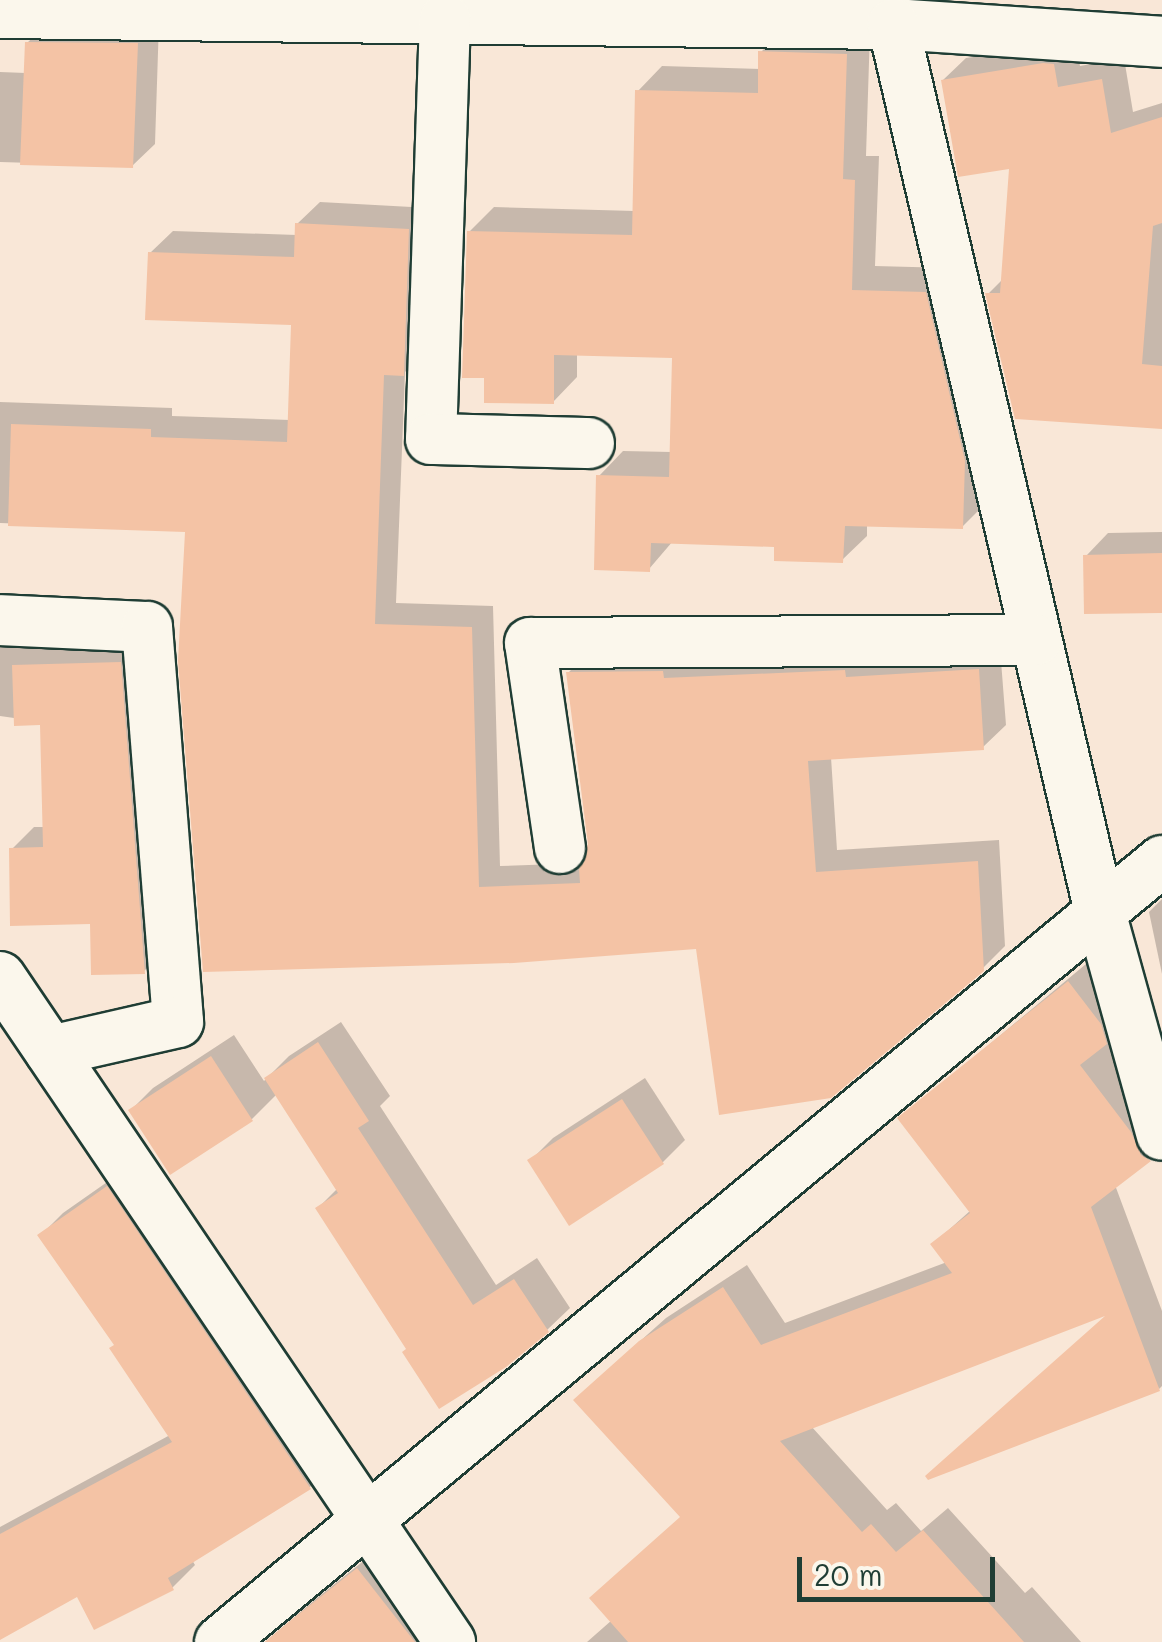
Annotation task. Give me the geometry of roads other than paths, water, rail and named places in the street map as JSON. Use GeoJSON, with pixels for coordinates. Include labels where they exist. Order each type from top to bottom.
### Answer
{"type":"FeatureCollection","features":[{"type":"Feature","properties":{"kind":"street"},"geometry":{"type":"LineString","coordinates":[[0,14],[446,19],[779,12],[893,24],[1162,42]]}},
{"type":"Feature","properties":{"kind":"street"},"geometry":{"type":"LineString","coordinates":[[446,19],[431,439],[589,443]]}},
{"type":"Feature","properties":{"kind":"street"},"geometry":{"type":"LineString","coordinates":[[893,24],[1100,912],[1162,1134]]}},
{"type":"Feature","properties":{"kind":"street"},"geometry":{"type":"LineString","coordinates":[[0,620],[148,628],[178,1022],[50,1052]]}},
{"type":"Feature","properties":{"kind":"street"},"geometry":{"type":"LineString","coordinates":[[560,848],[530,643],[1036,640]]}},
{"type":"Feature","properties":{"kind":"street"},"geometry":{"type":"LineString","coordinates":[[220,1642],[1162,861]]}},
{"type":"Feature","properties":{"kind":"street"},"geometry":{"type":"LineString","coordinates":[[0,977],[450,1642]]}}]}
